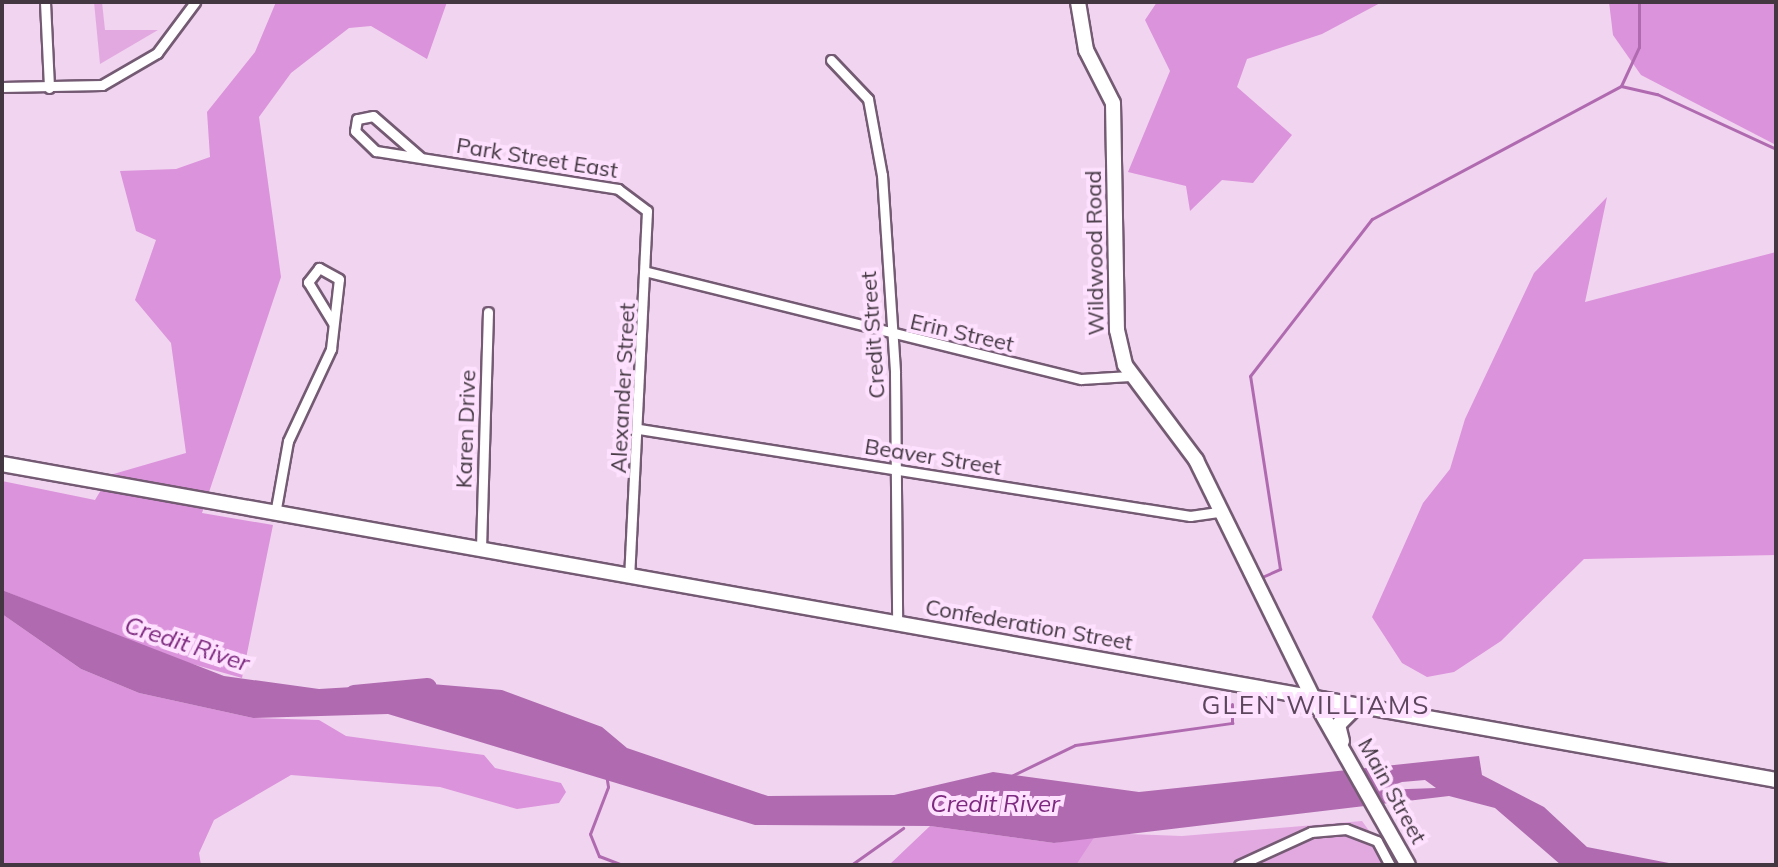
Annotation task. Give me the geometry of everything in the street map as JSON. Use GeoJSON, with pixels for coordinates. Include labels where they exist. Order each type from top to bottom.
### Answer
{"type":"FeatureCollection","features":[{"type":"Feature","properties":{"kind":"main road","name":"Wildwood Road"},"geometry":{"type":"LineString","coordinates":[[1078,2],[1086,50],[1113,103],[1117,330],[1130,376],[1196,460],[1313,698]]}},
{"type":"Feature","properties":{"kind":"main road","name":"Confederation Street"},"geometry":{"type":"LineString","coordinates":[[2,464],[1776,780]]}},
{"type":"Feature","properties":{"kind":"main road","name":"Main Street"},"geometry":{"type":"LineString","coordinates":[[1313,698],[1408,865]]}},
{"type":"Feature","properties":{"kind":"main road"},"geometry":{"type":"LineString","coordinates":[[1348,759],[1338,725],[1357,706]]}},
{"type":"Feature","properties":{"kind":"street"},"geometry":{"type":"LineString","coordinates":[[45,2],[49,88]]}},
{"type":"Feature","properties":{"kind":"street"},"geometry":{"type":"LineString","coordinates":[[2,87],[86,88],[120,76],[172,38],[195,2]]}},
{"type":"Feature","properties":{"kind":"street","name":"Credit Street"},"geometry":{"type":"LineString","coordinates":[[831,60],[854,77],[873,115],[891,334],[898,470],[897,624]]}},
{"type":"Feature","properties":{"kind":"street","name":"Park Street East"},"geometry":{"type":"LineString","coordinates":[[420,157],[373,116],[357,119],[355,131],[376,151],[618,189],[643,204]]}},
{"type":"Feature","properties":{"kind":"street","name":"Alexander Street"},"geometry":{"type":"LineString","coordinates":[[629,576],[651,227],[643,204]]}},
{"type":"Feature","properties":{"kind":"street"},"geometry":{"type":"LineString","coordinates":[[275,514],[288,441],[327,361],[333,323],[339,279],[319,268],[308,282],[333,323]]}},
{"type":"Feature","properties":{"kind":"street","name":"Erin Street"},"geometry":{"type":"LineString","coordinates":[[648,272],[1081,379],[1130,376]]}},
{"type":"Feature","properties":{"kind":"street","name":"Karen Drive"},"geometry":{"type":"LineString","coordinates":[[481,548],[488,312]]}},
{"type":"Feature","properties":{"kind":"street","name":"Beaver Street"},"geometry":{"type":"LineString","coordinates":[[639,429],[1190,516],[1220,512]]}},
{"type":"Feature","properties":{"kind":"street"},"geometry":{"type":"LineString","coordinates":[[1239,865],[1311,832],[1346,829],[1377,841],[1390,865]]}},
{"type":"Feature","properties":{"kind":"shaded area"},"geometry":{"type":"Polygon","coordinates":[[[94,2],[102,2],[105,30],[158,30],[100,64],[94,2]]]}},
{"type":"Feature","properties":{"kind":"shaded area"},"geometry":{"type":"Polygon","coordinates":[[[276,2],[447,2],[427,59],[371,26],[349,28],[291,73],[259,117],[281,277],[202,513],[273,525],[242,678],[171,658],[2,590],[2,481],[95,500],[110,475],[186,453],[171,343],[135,300],[156,240],[136,231],[120,171],[176,169],[210,157],[207,112],[255,52],[276,2]]]}},
{"type":"Feature","properties":{"kind":"shaded area"},"geometry":{"type":"Polygon","coordinates":[[[1157,2],[1382,2],[1322,34],[1247,59],[1237,87],[1292,135],[1253,183],[1222,180],[1190,211],[1186,186],[1128,172],[1170,71],[1145,20],[1157,2]]]}},
{"type":"Feature","properties":{"kind":"shaded area"},"geometry":{"type":"Polygon","coordinates":[[[1609,2],[1776,2],[1776,145],[1641,75],[1613,35],[1609,2]]]}},
{"type":"Feature","properties":{"kind":"shaded area"},"geometry":{"type":"Polygon","coordinates":[[[1607,197],[1585,302],[1776,252],[1776,555],[1584,559],[1501,641],[1454,672],[1427,677],[1402,663],[1372,617],[1423,503],[1450,469],[1465,419],[1534,273],[1607,197]]]}},
{"type":"Feature","properties":{"kind":"shaded area"},"geometry":{"type":"Polygon","coordinates":[[[2,614],[81,669],[139,693],[253,718],[319,720],[346,736],[484,755],[495,768],[561,783],[566,792],[559,803],[517,809],[440,787],[291,775],[214,820],[199,853],[201,865],[2,865],[2,614]]]}},
{"type":"Feature","properties":{"kind":"shaded area"},"geometry":{"type":"Polygon","coordinates":[[[1362,821],[1394,865],[1030,865],[1102,833],[1182,836],[1362,821]]]}},
{"type":"Feature","properties":{"kind":"shaded area"},"geometry":{"type":"Polygon","coordinates":[[[930,826],[1054,843],[1095,836],[1076,865],[889,865],[930,826]]]}},
{"type":"Feature","properties":{"kind":"water","name":"Credit River"},"geometry":{"type":"Polygon","coordinates":[[[2,590],[224,676],[319,689],[420,683],[502,690],[602,727],[627,748],[768,796],[894,795],[993,772],[1139,792],[1479,756],[1482,775],[1544,807],[1587,847],[1679,865],[1561,865],[1495,808],[1449,796],[1054,843],[930,826],[755,825],[388,714],[253,718],[139,693],[81,669],[2,614],[2,590]],[[1425,780],[1402,782],[1380,790],[1436,788],[1425,780]]]}},
{"type":"Feature","properties":{"kind":"waterway"},"geometry":{"type":"LineString","coordinates":[[1262,577],[1280,569],[1250,376],[1372,219],[1621,86],[1639,47],[1639,2]]}},
{"type":"Feature","properties":{"kind":"waterway"},"geometry":{"type":"LineString","coordinates":[[1621,86],[1657,94],[1776,149]]}},
{"type":"Feature","properties":{"kind":"waterway"},"geometry":{"type":"LineString","coordinates":[[354,694],[428,687]]}},
{"type":"Feature","properties":{"kind":"waterway"},"geometry":{"type":"LineString","coordinates":[[1011,776],[1075,745],[1232,723],[1232,704]]}},
{"type":"Feature","properties":{"kind":"waterway"},"geometry":{"type":"LineString","coordinates":[[606,774],[608,787],[590,834],[599,856],[622,865]]}},
{"type":"Feature","properties":{"kind":"waterway"},"geometry":{"type":"LineString","coordinates":[[851,865],[903,828]]}},
{"type":"Feature","properties":{"kind":"waterway"},"geometry":{"type":"LineString","coordinates":[[53,865],[76,865]]}},
{"type":"Feature","properties":{"kind":"district","name":"GLEN WILLIAMS"},"geometry":{"type":"Point","coordinates":[1316,705]}}]}
